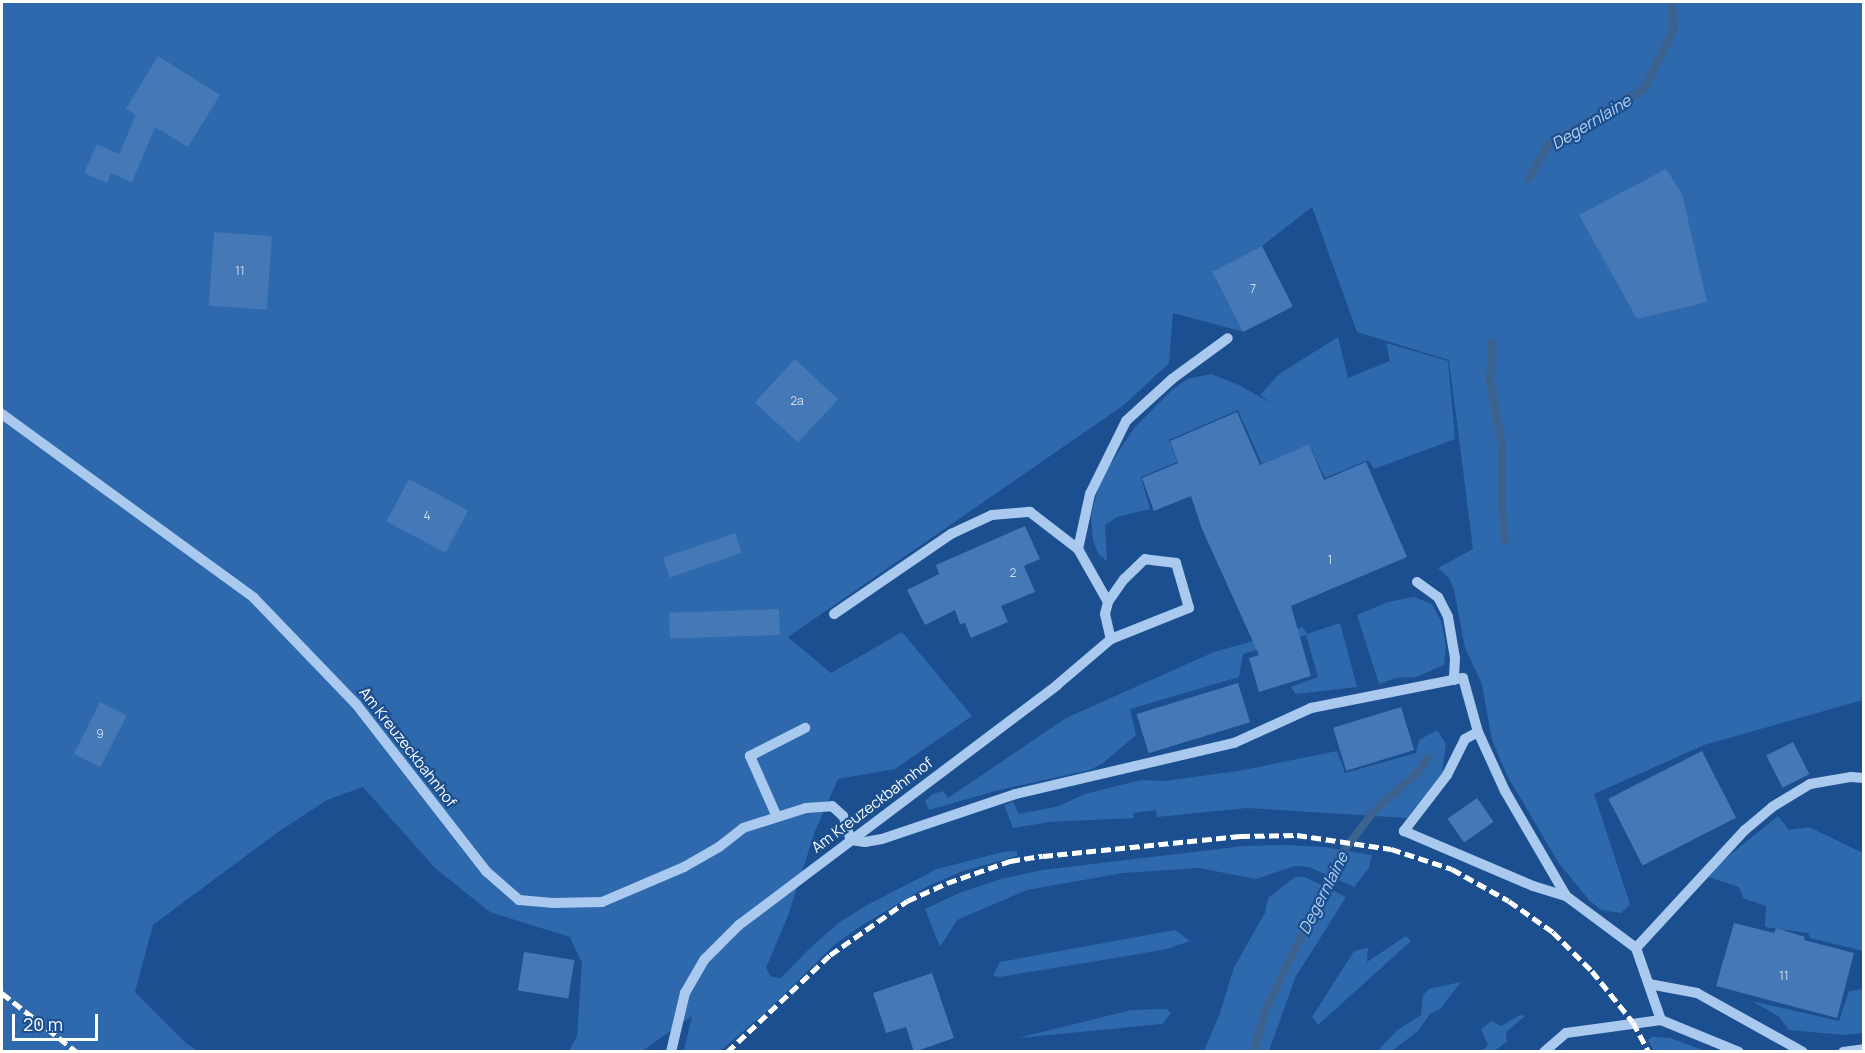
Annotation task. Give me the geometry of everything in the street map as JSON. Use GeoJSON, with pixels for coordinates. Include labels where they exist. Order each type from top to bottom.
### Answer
{"type":"FeatureCollection","features":[{"type":"Feature","properties":{"kind":"street"},"geometry":{"type":"LineString","coordinates":[[1078,549],[1090,494],[1126,421],[1172,379],[1228,338]]}},
{"type":"Feature","properties":{"kind":"street","name":"Am Kreuzeckbahnhof"},"geometry":{"type":"LineString","coordinates":[[2,414],[254,598],[356,704],[487,872],[519,900],[552,903],[602,903],[684,867],[719,847],[743,828],[806,808],[832,806],[843,816],[850,840]]}},
{"type":"Feature","properties":{"kind":"street"},"geometry":{"type":"LineString","coordinates":[[834,614],[951,534],[992,515],[1030,512],[1078,549],[1108,602],[1105,614],[1111,639]]}},
{"type":"Feature","properties":{"kind":"street","name":"Am Kreuzeckbahnhof"},"geometry":{"type":"LineString","coordinates":[[671,1052],[685,993],[705,959],[738,925],[1057,685],[1111,639],[1189,608],[1176,563],[1145,559],[1124,579],[1108,602]]}},
{"type":"Feature","properties":{"kind":"street"},"geometry":{"type":"LineString","coordinates":[[1417,582],[1438,597],[1448,617],[1455,658],[1455,680]]}},
{"type":"Feature","properties":{"kind":"street"},"geometry":{"type":"LineString","coordinates":[[850,840],[865,842],[882,839],[1016,794],[1234,743],[1311,708],[1463,678],[1478,732],[1505,791],[1566,896]]}},
{"type":"Feature","properties":{"kind":"street"},"geometry":{"type":"LineString","coordinates":[[777,817],[750,756],[805,728]]}},
{"type":"Feature","properties":{"kind":"street"},"geometry":{"type":"LineString","coordinates":[[1478,732],[1465,739],[1447,775],[1404,831],[1533,886],[1566,896],[1636,948],[1661,1020]]}},
{"type":"Feature","properties":{"kind":"street"},"geometry":{"type":"LineString","coordinates":[[1636,948],[1745,830],[1772,807],[1810,784],[1851,777],[1863,778]]}},
{"type":"Feature","properties":{"kind":"street"},"geometry":{"type":"LineString","coordinates":[[1649,984],[1697,993],[1803,1052]]}},
{"type":"Feature","properties":{"kind":"street"},"geometry":{"type":"LineString","coordinates":[[1544,1052],[1566,1033],[1661,1020],[1739,1052]]}},
{"type":"Feature","properties":{"kind":"street"},"geometry":{"type":"LineString","coordinates":[[1843,1052],[1863,1049]]}},
{"type":"Feature","properties":{"kind":"shaded area"},"geometry":{"type":"Polygon","coordinates":[[[2,2],[1863,2],[1863,700],[1704,745],[1594,794],[1630,904],[1621,913],[1601,910],[1589,900],[1558,862],[1507,775],[1492,740],[1482,684],[1465,648],[1454,590],[1449,578],[1438,568],[1473,549],[1449,360],[1357,332],[1312,207],[1262,246],[1213,271],[1244,332],[1173,313],[1169,363],[1124,405],[788,637],[831,673],[902,632],[972,716],[895,769],[838,779],[815,831],[789,913],[766,968],[771,977],[781,978],[811,947],[841,921],[937,869],[1003,852],[1017,851],[1017,856],[963,871],[928,886],[864,924],[835,944],[767,1011],[720,1051],[684,1051],[692,1016],[642,1051],[569,1051],[577,1036],[582,963],[570,937],[490,912],[435,868],[363,787],[327,800],[278,832],[153,925],[135,992],[187,1044],[198,1051],[2,1052],[2,2]]]}},
{"type":"Feature","properties":{"kind":"shaded area"},"geometry":{"type":"Polygon","coordinates":[[[1338,337],[1348,378],[1390,361],[1386,343],[1448,361],[1455,439],[1374,469],[1368,460],[1325,478],[1309,444],[1262,464],[1238,410],[1169,440],[1177,462],[1141,477],[1150,509],[1117,517],[1105,525],[1107,561],[1099,555],[1093,541],[1091,516],[1100,480],[1135,427],[1172,390],[1187,379],[1211,374],[1239,385],[1271,403],[1260,395],[1279,374],[1338,337]]]}},
{"type":"Feature","properties":{"kind":"shaded area"},"geometry":{"type":"Polygon","coordinates":[[[1414,597],[1432,604],[1441,621],[1446,646],[1444,665],[1416,677],[1396,678],[1379,684],[1357,615],[1388,602],[1414,597]]]}},
{"type":"Feature","properties":{"kind":"shaded area"},"geometry":{"type":"Polygon","coordinates":[[[1340,623],[1357,687],[1296,694],[1291,687],[1318,677],[1306,635],[1243,654],[1239,677],[1130,709],[1136,735],[1103,763],[1090,770],[999,790],[929,810],[925,801],[933,794],[943,791],[948,798],[1066,718],[1214,652],[1303,627],[1307,634],[1340,623]]]}},
{"type":"Feature","properties":{"kind":"shaded area"},"geometry":{"type":"Polygon","coordinates":[[[1437,730],[1446,744],[1442,773],[1407,818],[1247,808],[1157,817],[1156,810],[1133,813],[1134,818],[1050,822],[1013,828],[1004,805],[1013,802],[1019,814],[1059,806],[1085,794],[1141,780],[1164,781],[1238,771],[1337,751],[1345,773],[1416,753],[1419,740],[1437,730]]]}},
{"type":"Feature","properties":{"kind":"shaded area"},"geometry":{"type":"Polygon","coordinates":[[[1778,816],[1789,830],[1809,827],[1863,853],[1863,951],[1810,938],[1808,933],[1765,927],[1766,906],[1743,898],[1739,887],[1708,877],[1725,859],[1778,816]]]}},
{"type":"Feature","properties":{"kind":"shaded area"},"geometry":{"type":"Polygon","coordinates":[[[1244,846],[1324,847],[1372,855],[1369,868],[1354,887],[1309,867],[1295,866],[1256,879],[1199,868],[1123,873],[1027,890],[957,920],[940,947],[925,909],[959,893],[1001,879],[1042,870],[1244,846]]]}},
{"type":"Feature","properties":{"kind":"shaded area"},"geometry":{"type":"Polygon","coordinates":[[[1295,877],[1305,877],[1346,897],[1295,978],[1269,1051],[1204,1051],[1220,1013],[1234,967],[1265,913],[1268,898],[1295,877]]]}},
{"type":"Feature","properties":{"kind":"shaded area"},"geometry":{"type":"Polygon","coordinates":[[[1175,930],[1190,941],[1167,949],[1000,977],[993,976],[1000,962],[1175,930]]]}},
{"type":"Feature","properties":{"kind":"shaded area"},"geometry":{"type":"Polygon","coordinates":[[[1406,936],[1411,941],[1318,1025],[1312,1017],[1354,951],[1368,948],[1367,962],[1406,936]]]}},
{"type":"Feature","properties":{"kind":"shaded area"},"geometry":{"type":"Polygon","coordinates":[[[1461,982],[1440,1009],[1430,1014],[1418,1031],[1392,1051],[1378,1051],[1396,1031],[1421,1015],[1423,995],[1429,989],[1461,982]]]}},
{"type":"Feature","properties":{"kind":"shaded area"},"geometry":{"type":"Polygon","coordinates":[[[1863,989],[1863,1033],[1844,1035],[1789,1030],[1778,1016],[1752,1001],[1839,1021],[1849,991],[1863,989]]]}},
{"type":"Feature","properties":{"kind":"shaded area"},"geometry":{"type":"Polygon","coordinates":[[[1167,1009],[1171,1013],[1162,1024],[1018,1038],[1131,1010],[1167,1009]]]}},
{"type":"Feature","properties":{"kind":"shaded area"},"geometry":{"type":"Polygon","coordinates":[[[1520,1015],[1525,1016],[1506,1032],[1507,1042],[1494,1051],[1481,1051],[1488,1045],[1481,1029],[1492,1021],[1501,1026],[1520,1015]]]}},
{"type":"Feature","properties":{"kind":"shaded area"},"geometry":{"type":"Polygon","coordinates":[[[1652,1037],[1670,1038],[1705,1051],[1654,1051],[1648,1040],[1652,1037]]]}},
{"type":"Feature","properties":{"kind":"building"},"geometry":{"type":"Polygon","coordinates":[[[158,56],[220,95],[188,147],[155,127],[132,182],[111,173],[107,183],[84,173],[97,144],[119,154],[136,115],[126,109],[158,56]]]}},
{"type":"Feature","properties":{"kind":"building"},"geometry":{"type":"Polygon","coordinates":[[[1666,169],[1682,194],[1707,302],[1637,319],[1579,215],[1666,169]]]}},
{"type":"Feature","properties":{"kind":"building"},"geometry":{"type":"Polygon","coordinates":[[[214,232],[272,236],[267,310],[209,306],[214,232]]]}},
{"type":"Feature","properties":{"kind":"building"},"geometry":{"type":"Polygon","coordinates":[[[1262,246],[1293,307],[1243,332],[1212,271],[1262,246]]]}},
{"type":"Feature","properties":{"kind":"building"},"geometry":{"type":"Polygon","coordinates":[[[795,359],[838,399],[798,442],[755,402],[795,359]]]}},
{"type":"Feature","properties":{"kind":"building"},"geometry":{"type":"Polygon","coordinates":[[[1237,412],[1260,465],[1309,444],[1324,480],[1366,462],[1407,557],[1291,606],[1311,676],[1259,692],[1249,658],[1259,655],[1202,529],[1191,496],[1154,511],[1142,478],[1178,463],[1170,441],[1237,412]]]}},
{"type":"Feature","properties":{"kind":"building"},"geometry":{"type":"Polygon","coordinates":[[[409,479],[468,510],[446,553],[386,521],[409,479]]]}},
{"type":"Feature","properties":{"kind":"building"},"geometry":{"type":"Polygon","coordinates":[[[1025,526],[1040,559],[1024,566],[1035,592],[1001,606],[1008,622],[971,638],[965,623],[960,624],[955,610],[925,625],[907,590],[939,574],[936,565],[1025,526]]]}},
{"type":"Feature","properties":{"kind":"building"},"geometry":{"type":"Polygon","coordinates":[[[735,533],[742,553],[670,578],[663,558],[735,533]]]}},
{"type":"Feature","properties":{"kind":"building"},"geometry":{"type":"Polygon","coordinates":[[[779,609],[780,635],[670,639],[669,613],[779,609]]]}},
{"type":"Feature","properties":{"kind":"building"},"geometry":{"type":"Polygon","coordinates":[[[1238,683],[1250,722],[1149,753],[1137,714],[1238,683]]]}},
{"type":"Feature","properties":{"kind":"building"},"geometry":{"type":"Polygon","coordinates":[[[100,702],[127,716],[100,767],[74,754],[100,702]]]}},
{"type":"Feature","properties":{"kind":"building"},"geometry":{"type":"Polygon","coordinates":[[[1401,707],[1414,750],[1346,771],[1333,728],[1401,707]]]}},
{"type":"Feature","properties":{"kind":"building"},"geometry":{"type":"Polygon","coordinates":[[[1793,742],[1809,774],[1783,788],[1766,756],[1793,742]]]}},
{"type":"Feature","properties":{"kind":"building"},"geometry":{"type":"Polygon","coordinates":[[[1702,751],[1736,818],[1642,865],[1608,799],[1702,751]]]}},
{"type":"Feature","properties":{"kind":"building"},"geometry":{"type":"Polygon","coordinates":[[[1477,798],[1494,822],[1464,842],[1448,819],[1477,798]]]}},
{"type":"Feature","properties":{"kind":"building"},"geometry":{"type":"Polygon","coordinates":[[[1734,923],[1774,933],[1776,928],[1805,937],[1804,940],[1854,953],[1837,1018],[1716,986],[1734,923]]]}},
{"type":"Feature","properties":{"kind":"building"},"geometry":{"type":"Polygon","coordinates":[[[524,952],[574,960],[568,998],[518,991],[524,952]]]}},
{"type":"Feature","properties":{"kind":"building"},"geometry":{"type":"Polygon","coordinates":[[[932,973],[954,1038],[914,1052],[906,1027],[886,1033],[873,993],[932,973]]]}},
{"type":"Feature","properties":{"kind":"waterway","name":"Degernlaine"},"geometry":{"type":"LineString","coordinates":[[1529,178],[1549,144],[1644,89],[1674,29],[1672,2]]}},
{"type":"Feature","properties":{"kind":"waterway","name":"Degernlaine"},"geometry":{"type":"LineString","coordinates":[[1492,342],[1490,382],[1502,445],[1502,509],[1505,540]]}},
{"type":"Feature","properties":{"kind":"waterway","name":"Degernlaine"},"geometry":{"type":"LineString","coordinates":[[1254,1052],[1265,1011],[1340,856],[1374,811],[1419,771],[1428,758]]}},
{"type":"Feature","properties":{"kind":"railway"},"geometry":{"type":"LineString","coordinates":[[727,1052],[830,955],[907,901],[947,883],[1010,861],[1043,856],[1240,836],[1297,835],[1391,849],[1452,869],[1509,901],[1553,932],[1592,971],[1633,1022],[1649,1052]]}},
{"type":"Feature","properties":{"kind":"railway"},"geometry":{"type":"LineString","coordinates":[[2,993],[77,1052]]}}]}
